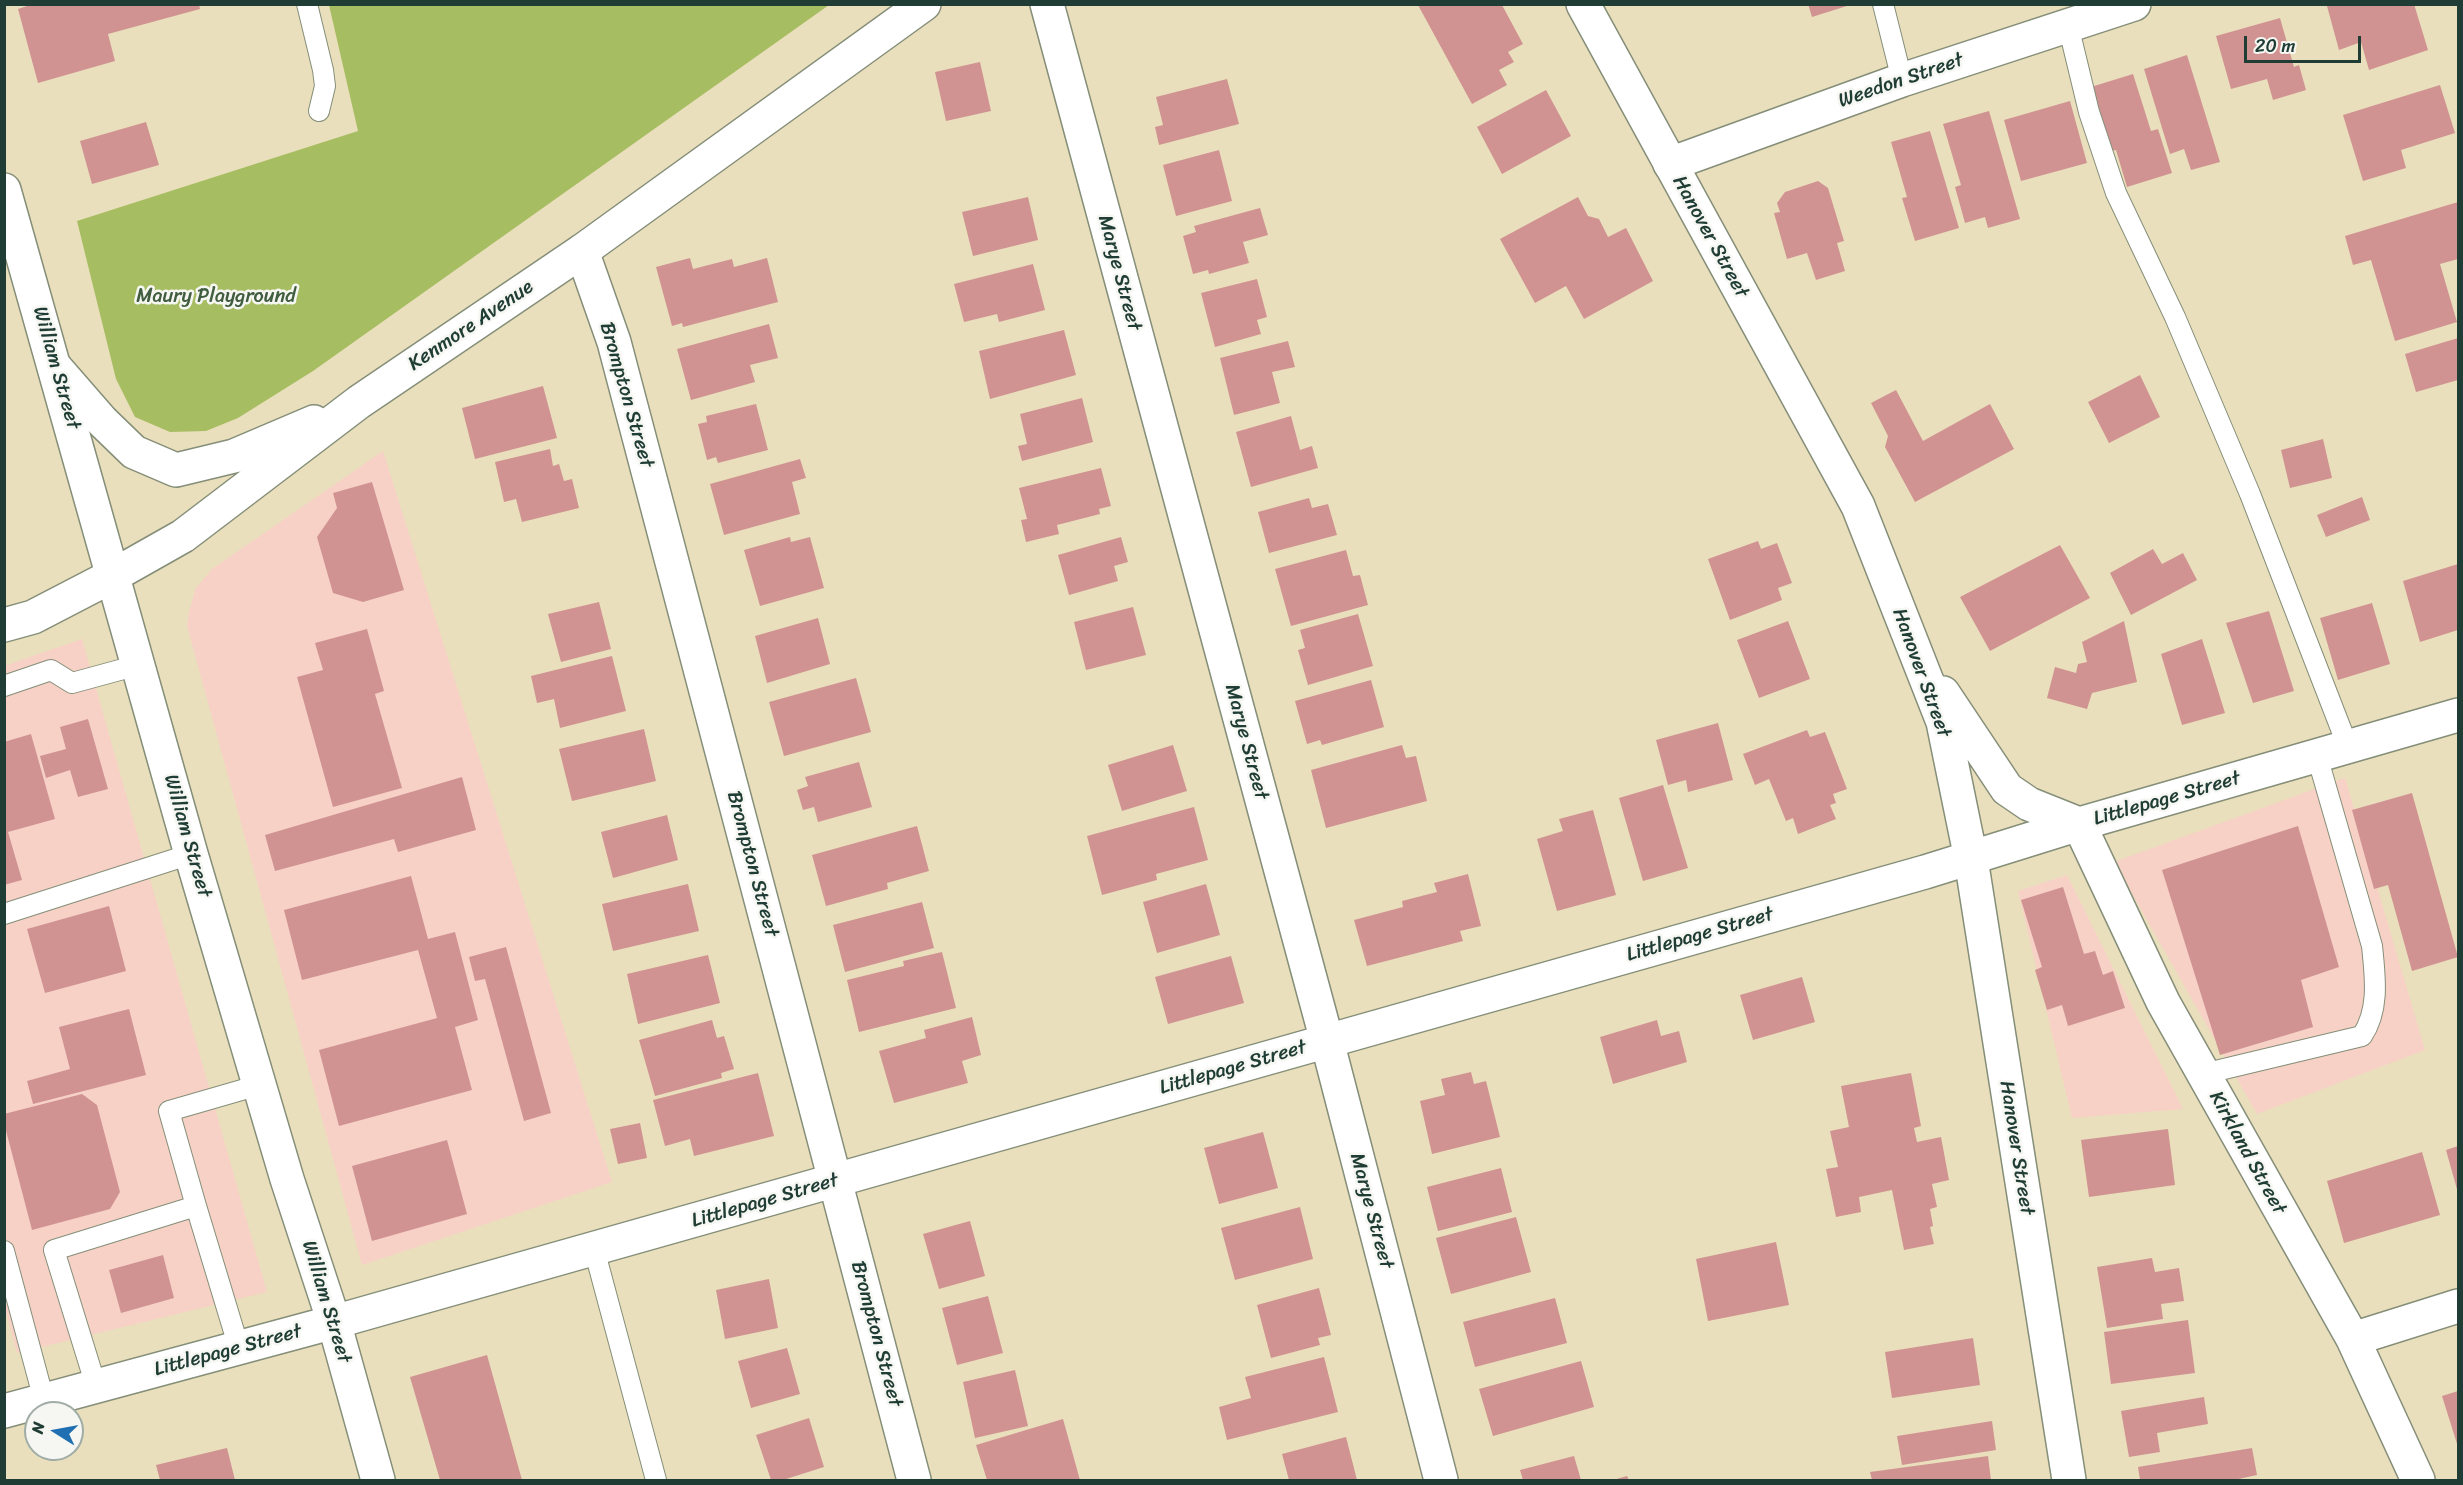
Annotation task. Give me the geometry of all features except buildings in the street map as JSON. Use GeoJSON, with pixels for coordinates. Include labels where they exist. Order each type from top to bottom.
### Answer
{"type":"FeatureCollection","features":[{"type":"Feature","properties":{"kind":"street","name":"Kenmore Avenue"},"geometry":{"type":"LineString","coordinates":[[4,625],[33,617],[183,536],[359,402],[582,250],[924,4]]}},
{"type":"Feature","properties":{"kind":"street","name":"Marye Street"},"geometry":{"type":"LineString","coordinates":[[1047,4],[1327,1041],[1441,1480]]}},
{"type":"Feature","properties":{"kind":"street","name":"Hanover Street"},"geometry":{"type":"LineString","coordinates":[[1583,4],[1858,506],[1942,722],[1971,859],[2069,1480]]}},
{"type":"Feature","properties":{"kind":"street","name":"Weedon Street"},"geometry":{"type":"LineString","coordinates":[[1670,164],[1902,80],[2134,4]]}},
{"type":"Feature","properties":{"kind":"street","name":"William Street"},"geometry":{"type":"LineString","coordinates":[[4,190],[56,367],[191,854],[287,1179],[334,1322],[378,1480]]}},
{"type":"Feature","properties":{"kind":"street","name":"Brompton Street"},"geometry":{"type":"LineString","coordinates":[[582,250],[614,342],[914,1480]]}},
{"type":"Feature","properties":{"kind":"street"},"geometry":{"type":"LineString","coordinates":[[56,367],[102,421],[134,452],[176,470],[234,456],[359,402]]}},
{"type":"Feature","properties":{"kind":"street"},"geometry":{"type":"LineString","coordinates":[[1915,651],[2007,789],[2029,804],[2079,824]]}},
{"type":"Feature","properties":{"kind":"street","name":"Littlepage Street"},"geometry":{"type":"LineString","coordinates":[[4,1411],[594,1250],[1971,859],[2079,824],[2458,715]]}},
{"type":"Feature","properties":{"kind":"street","name":"Kirkland Street"},"geometry":{"type":"LineString","coordinates":[[2079,824],[2163,1002],[2353,1339],[2418,1480]]}},
{"type":"Feature","properties":{"kind":"street"},"geometry":{"type":"LineString","coordinates":[[2353,1339],[2458,1306]]}},
{"type":"Feature","properties":{"kind":"lane"},"geometry":{"type":"LineString","coordinates":[[307,4],[325,86],[319,111]]}},
{"type":"Feature","properties":{"kind":"lane"},"geometry":{"type":"LineString","coordinates":[[1883,4],[1902,80]]}},
{"type":"Feature","properties":{"kind":"lane"},"geometry":{"type":"LineString","coordinates":[[2068,25],[2089,112],[2116,193],[2175,317],[2240,472],[2348,747]]}},
{"type":"Feature","properties":{"kind":"lane"},"geometry":{"type":"LineString","coordinates":[[4,686],[51,670],[72,683],[138,665]]}},
{"type":"Feature","properties":{"kind":"lane"},"geometry":{"type":"LineString","coordinates":[[2203,1074],[2362,1036],[2368,1026],[2375,1003],[2372,946],[2317,756]]}},
{"type":"Feature","properties":{"kind":"lane"},"geometry":{"type":"LineString","coordinates":[[4,914],[191,854]]}},
{"type":"Feature","properties":{"kind":"lane"},"geometry":{"type":"LineString","coordinates":[[239,1348],[169,1111],[259,1085]]}},
{"type":"Feature","properties":{"kind":"lane"},"geometry":{"type":"LineString","coordinates":[[96,1386],[54,1250],[196,1206]]}},
{"type":"Feature","properties":{"kind":"lane"},"geometry":{"type":"LineString","coordinates":[[594,1250],[656,1480]]}},
{"type":"Feature","properties":{"kind":"lane"},"geometry":{"type":"LineString","coordinates":[[4,1251],[44,1400]]}},
{"type":"Feature","properties":{"kind":"shaded area"},"geometry":{"type":"Polygon","coordinates":[[[383,451],[612,1182],[362,1265],[187,626],[196,588],[212,569],[383,451]]]}},
{"type":"Feature","properties":{"kind":"shaded area"},"geometry":{"type":"Polygon","coordinates":[[[82,639],[267,1292],[17,1353],[4,1304],[4,666],[82,639]]]}},
{"type":"Feature","properties":{"kind":"shaded area"},"geometry":{"type":"Polygon","coordinates":[[[2345,778],[2425,1050],[2257,1114],[2114,862],[2345,778]]]}},
{"type":"Feature","properties":{"kind":"shaded area"},"geometry":{"type":"Polygon","coordinates":[[[2067,875],[2183,1109],[2072,1118],[2018,891],[2067,875]]]}},
{"type":"Feature","properties":{"kind":"green space","name":"Maury Playground"},"geometry":{"type":"Polygon","coordinates":[[[329,4],[829,5],[313,371],[238,418],[206,431],[170,432],[135,417],[116,379],[77,221],[358,131],[329,4]]]}}]}
